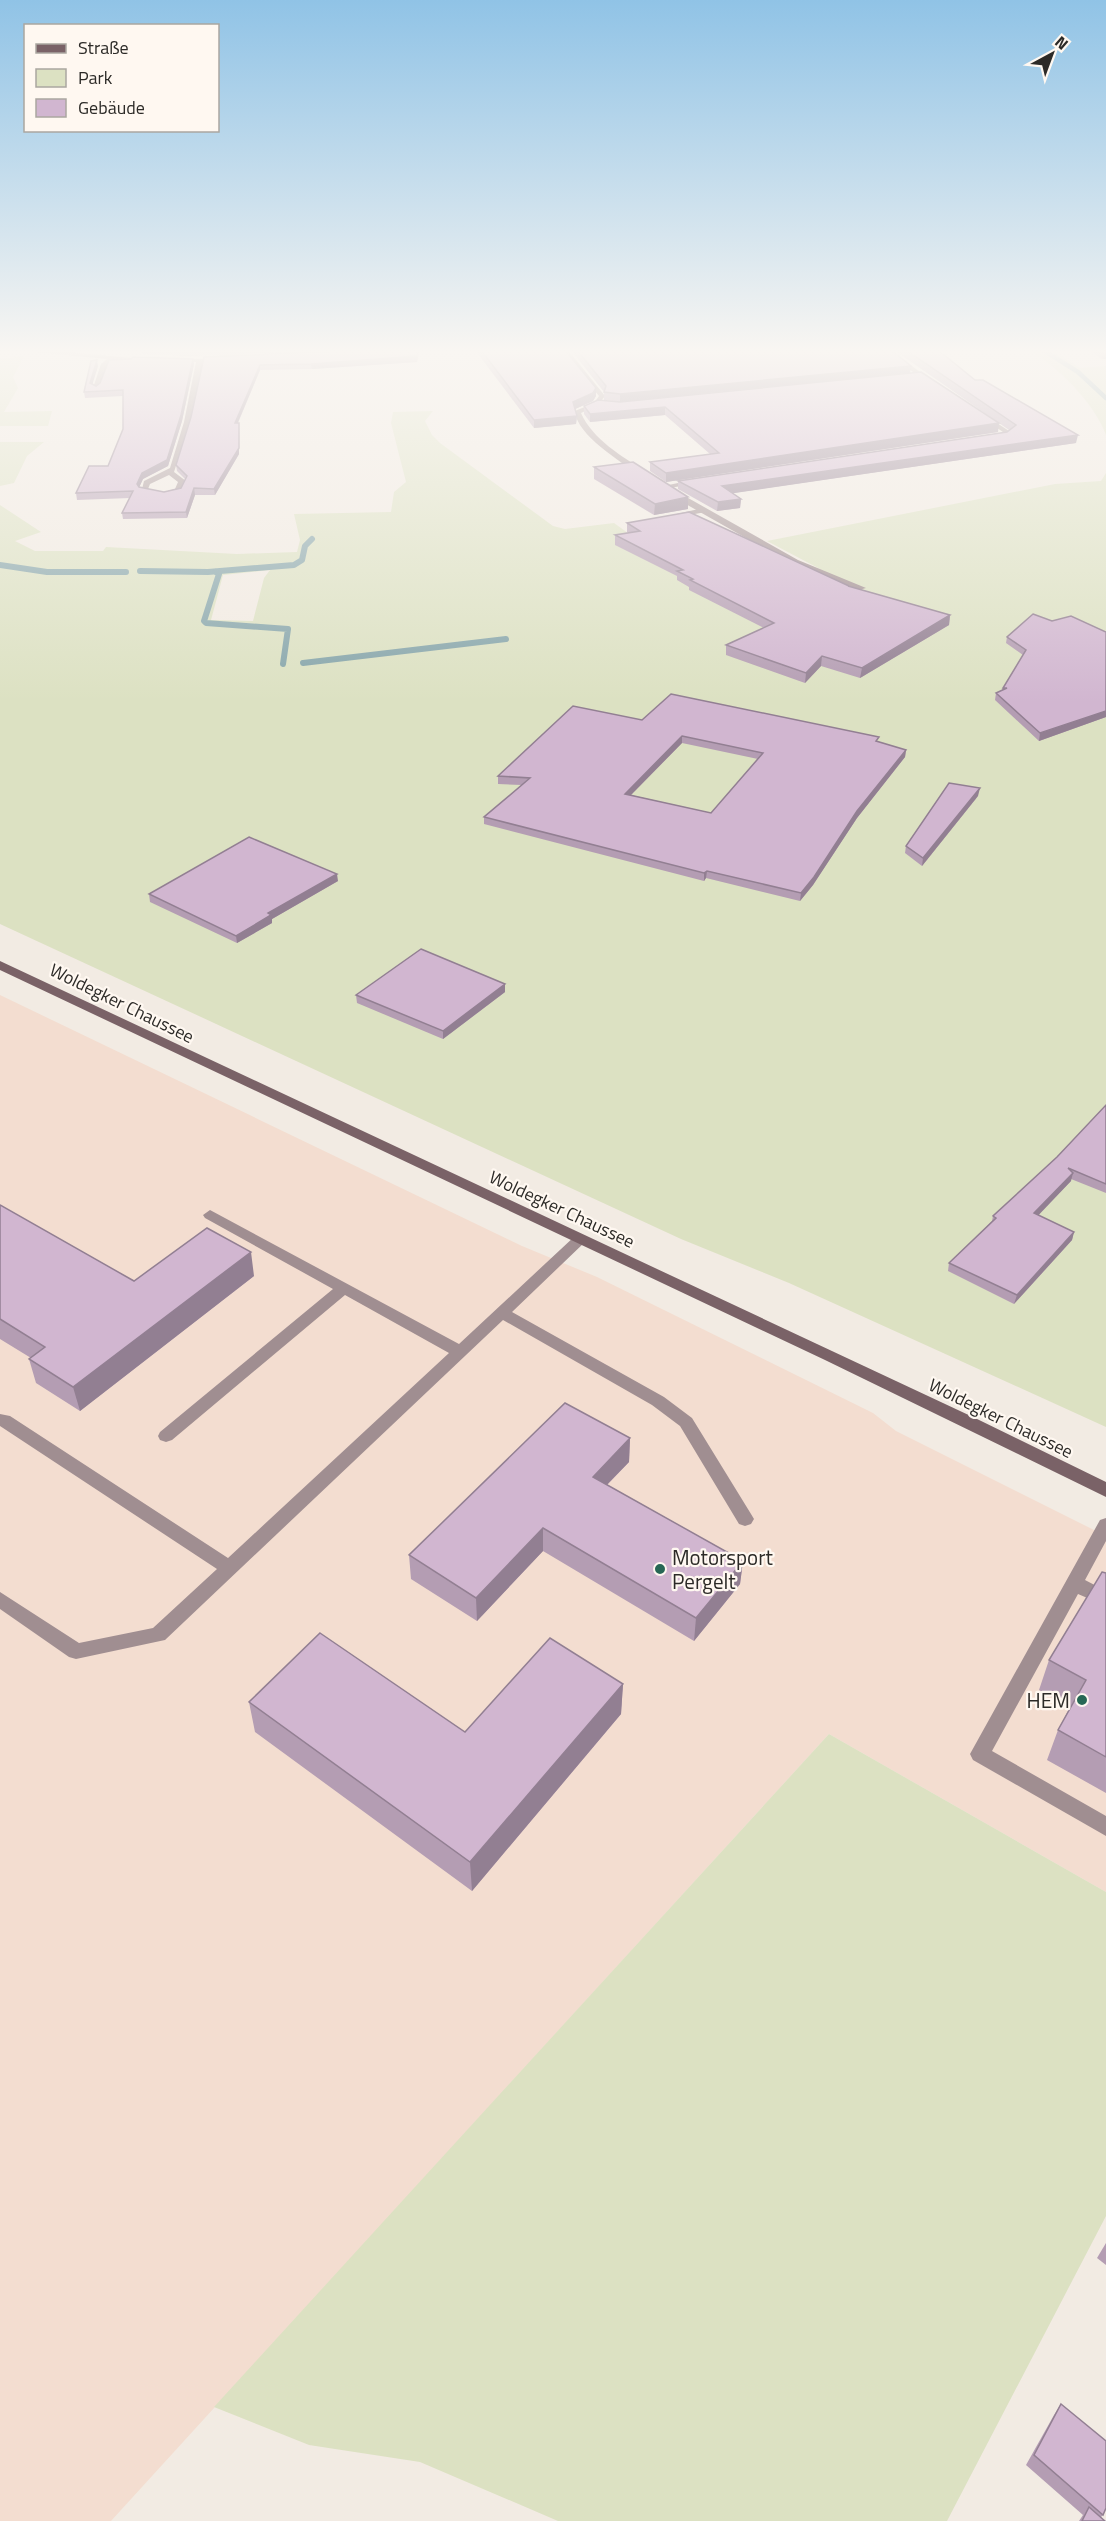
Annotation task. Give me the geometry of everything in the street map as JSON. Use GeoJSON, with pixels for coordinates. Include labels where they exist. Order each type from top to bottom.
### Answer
{"type":"FeatureCollection","features":[{"type":"Feature","properties":{"kind":"main road","name":"Woldegker Chaussee"},"geometry":{"type":"LineString","coordinates":[[0,965],[166,1046],[579,1239],[1106,1490]]}},
{"type":"Feature","properties":{"kind":"street"},"geometry":{"type":"LineString","coordinates":[[170,472],[182,482],[178,490],[164,494],[144,490],[147,483],[170,472],[172,468]]}},
{"type":"Feature","properties":{"kind":"street"},"geometry":{"type":"LineString","coordinates":[[636,468],[663,487],[795,562],[862,588]]}},
{"type":"Feature","properties":{"kind":"street"},"geometry":{"type":"LineString","coordinates":[[663,487],[705,480]]}},
{"type":"Feature","properties":{"kind":"street"},"geometry":{"type":"LineString","coordinates":[[661,518],[703,510]]}},
{"type":"Feature","properties":{"kind":"street"},"geometry":{"type":"LineString","coordinates":[[210,1215],[459,1351]]}},
{"type":"Feature","properties":{"kind":"street"},"geometry":{"type":"LineString","coordinates":[[0,1599],[76,1651],[158,1635],[579,1239]]}},
{"type":"Feature","properties":{"kind":"street"},"geometry":{"type":"LineString","coordinates":[[166,1437],[344,1288]]}},
{"type":"Feature","properties":{"kind":"street"},"geometry":{"type":"LineString","coordinates":[[500,1312],[658,1401],[686,1422],[745,1519]]}},
{"type":"Feature","properties":{"kind":"street"},"geometry":{"type":"LineString","coordinates":[[0,1420],[4,1420],[230,1568]]}},
{"type":"Feature","properties":{"kind":"street"},"geometry":{"type":"LineString","coordinates":[[1106,1525],[980,1754],[1106,1827]]}},
{"type":"Feature","properties":{"kind":"street"},"geometry":{"type":"LineString","coordinates":[[1073,1582],[1106,1599]]}},
{"type":"Feature","properties":{"kind":"shaded area"},"geometry":{"type":"Polygon","coordinates":[[[0,995],[522,1246],[597,1277],[873,1413],[896,1431],[1106,1536],[1106,1892],[829,1734],[111,2521],[0,2521],[0,995]]]}},
{"type":"Feature","properties":{"kind":"green space"},"geometry":{"type":"Polygon","coordinates":[[[0,468],[21,468],[14,483],[0,486],[0,468]]]}},
{"type":"Feature","properties":{"kind":"green space"},"geometry":{"type":"Polygon","coordinates":[[[402,468],[474,468],[553,526],[565,529],[614,523],[660,556],[820,569],[767,541],[1055,484],[1101,481],[1106,473],[1106,1427],[789,1283],[681,1239],[0,924],[0,505],[41,532],[15,541],[35,551],[103,551],[106,547],[237,554],[297,552],[300,540],[294,514],[391,512],[394,492],[406,482],[402,468]],[[270,570],[223,575],[211,620],[253,621],[264,578],[270,570]]]}},
{"type":"Feature","properties":{"kind":"green space"},"geometry":{"type":"Polygon","coordinates":[[[829,1734],[1106,1892],[1106,2216],[947,2521],[558,2521],[420,2462],[309,2445],[214,2407],[829,1734]]]}},
{"type":"Feature","properties":{"kind":"building"},"geometry":{"type":"Polygon","coordinates":[[[88,468],[152,468],[142,473],[137,484],[139,487],[164,492],[181,488],[187,476],[179,468],[227,468],[214,489],[194,488],[186,512],[122,513],[133,491],[76,493],[88,468]]]}},
{"type":"Feature","properties":{"kind":"building"},"geometry":{"type":"Polygon","coordinates":[[[595,468],[642,468],[688,497],[655,504],[595,468]]]}},
{"type":"Feature","properties":{"kind":"building"},"geometry":{"type":"Polygon","coordinates":[[[658,468],[702,468],[666,473],[658,468]]]}},
{"type":"Feature","properties":{"kind":"building"},"geometry":{"type":"Polygon","coordinates":[[[768,468],[850,468],[722,486],[741,499],[718,502],[678,481],[768,468]]]}},
{"type":"Feature","properties":{"kind":"building"},"geometry":{"type":"Polygon","coordinates":[[[689,512],[848,586],[950,615],[862,668],[822,656],[806,673],[726,645],[774,623],[690,580],[693,579],[677,571],[683,570],[615,535],[640,531],[627,523],[689,512]]]}},
{"type":"Feature","properties":{"kind":"building"},"geometry":{"type":"Polygon","coordinates":[[[1033,614],[1052,621],[1071,616],[1106,632],[1106,711],[1040,733],[996,693],[1007,688],[1003,688],[1026,650],[1007,637],[1033,614]]]}},
{"type":"Feature","properties":{"kind":"building"},"geometry":{"type":"Polygon","coordinates":[[[671,694],[879,737],[876,741],[906,750],[857,811],[801,893],[707,871],[704,873],[484,817],[530,778],[498,776],[573,706],[642,720],[671,694]],[[682,736],[625,794],[711,813],[763,753],[682,736]]]}},
{"type":"Feature","properties":{"kind":"building"},"geometry":{"type":"Polygon","coordinates":[[[949,783],[980,788],[923,858],[906,846],[949,783]]]}},
{"type":"Feature","properties":{"kind":"building"},"geometry":{"type":"Polygon","coordinates":[[[249,837],[337,874],[268,913],[271,915],[236,936],[149,894],[249,837]]]}},
{"type":"Feature","properties":{"kind":"building"},"geometry":{"type":"Polygon","coordinates":[[[421,949],[505,984],[443,1031],[356,995],[421,949]]]}},
{"type":"Feature","properties":{"kind":"building"},"geometry":{"type":"Polygon","coordinates":[[[1106,1105],[1106,1184],[1068,1168],[1073,1173],[1034,1213],[1074,1232],[1017,1295],[949,1263],[996,1218],[993,1216],[1057,1157],[1106,1105]]]}},
{"type":"Feature","properties":{"kind":"building"},"geometry":{"type":"Polygon","coordinates":[[[0,1205],[134,1281],[207,1228],[251,1252],[73,1387],[29,1359],[45,1347],[0,1319],[0,1205]]]}},
{"type":"Feature","properties":{"kind":"building"},"geometry":{"type":"Polygon","coordinates":[[[565,1403],[630,1438],[593,1477],[743,1561],[696,1618],[543,1528],[476,1598],[409,1555],[565,1403]]]}},
{"type":"Feature","properties":{"kind":"building","name":"HEM"},"geometry":{"type":"Polygon","coordinates":[[[1102,1572],[1106,1573],[1106,1757],[1058,1730],[1086,1680],[1049,1660],[1102,1572]]]}},
{"type":"Feature","properties":{"kind":"building"},"geometry":{"type":"Polygon","coordinates":[[[320,1633],[465,1732],[550,1638],[623,1684],[470,1862],[249,1702],[320,1633]]]}},
{"type":"Feature","properties":{"kind":"building"},"geometry":{"type":"Polygon","coordinates":[[[1061,2404],[1106,2441],[1106,2508],[1103,2515],[1034,2455],[1061,2404]]]}},
{"type":"Feature","properties":{"kind":"building"},"geometry":{"type":"Polygon","coordinates":[[[1089,2507],[1105,2521],[1082,2521],[1089,2507]]]}},
{"type":"Feature","properties":{"kind":"waterway"},"geometry":{"type":"LineString","coordinates":[[140,571],[208,572],[294,565],[302,560],[305,546],[312,539]]}},
{"type":"Feature","properties":{"kind":"waterway"},"geometry":{"type":"LineString","coordinates":[[0,565],[47,572],[126,572]]}},
{"type":"Feature","properties":{"kind":"waterway"},"geometry":{"type":"LineString","coordinates":[[216,572],[219,574],[204,621],[206,623],[288,629],[283,664]]}},
{"type":"Feature","properties":{"kind":"waterway"},"geometry":{"type":"LineString","coordinates":[[303,663],[506,639]]}},
{"type":"Feature","properties":{"kind":"place","name":"Motorsport Pergelt"},"geometry":{"type":"Point","coordinates":[660,1569]}},
{"type":"Feature","properties":{"kind":"place","name":"HEM"},"geometry":{"type":"Point","coordinates":[1082,1700]}}]}
